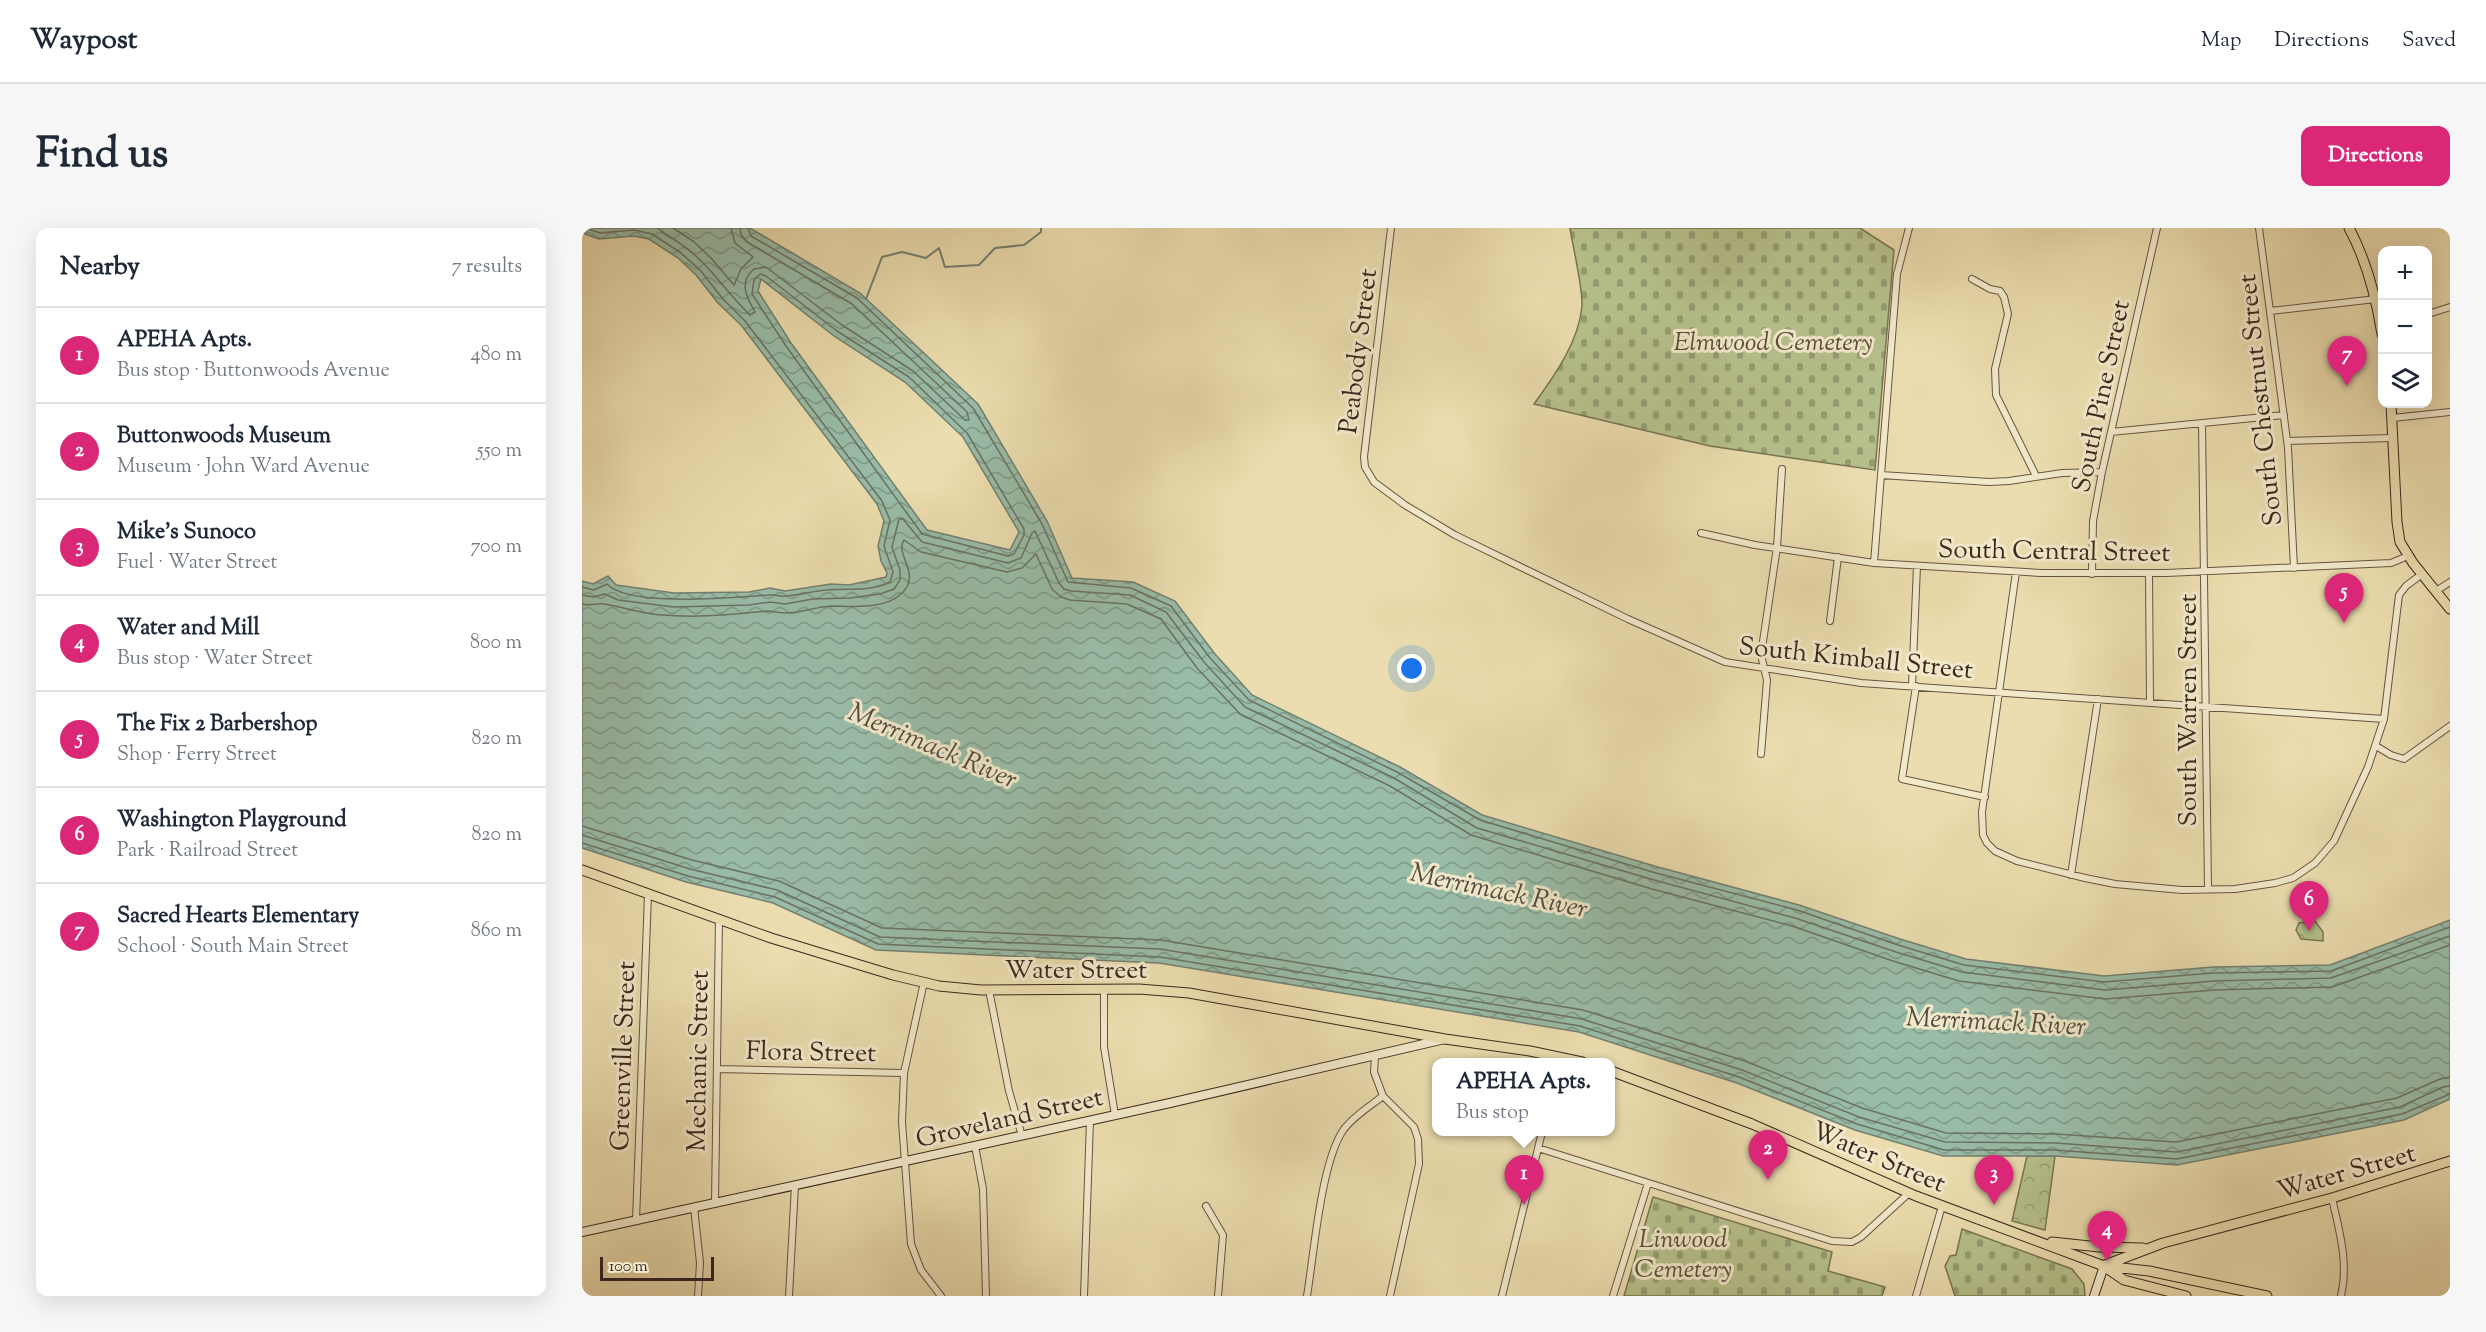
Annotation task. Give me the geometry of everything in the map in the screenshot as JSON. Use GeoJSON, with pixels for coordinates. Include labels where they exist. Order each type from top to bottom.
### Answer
{"type":"FeatureCollection","features":[{"type":"Feature","properties":{"kind":"main road"},"geometry":{"type":"LineString","coordinates":[[2349,228],[2360,249],[2378,310]]}},
{"type":"Feature","properties":{"kind":"main road"},"geometry":{"type":"LineString","coordinates":[[2391,408],[2400,542],[2408,556],[2450,609]]}},
{"type":"Feature","properties":{"kind":"main road","name":"Water Street"},"geometry":{"type":"LineString","coordinates":[[582,870],[843,961],[939,986],[989,990],[1104,989],[1189,993],[1549,1058]]}},
{"type":"Feature","properties":{"kind":"main road","name":"Groveland Street"},"geometry":{"type":"LineString","coordinates":[[582,1232],[1022,1136],[1375,1057],[1445,1039]]}},
{"type":"Feature","properties":{"kind":"main road","name":"Water Street"},"geometry":{"type":"LineString","coordinates":[[1615,1073],[1752,1124],[1909,1193],[2104,1266],[2149,1248],[2332,1198],[2450,1161]]}},
{"type":"Feature","properties":{"kind":"main road","name":"Water Street"},"geometry":{"type":"LineString","coordinates":[[2031,1239],[2099,1247],[2149,1248]]}},
{"type":"Feature","properties":{"kind":"main road"},"geometry":{"type":"LineString","coordinates":[[2094,1296],[2104,1266]]}},
{"type":"Feature","properties":{"kind":"main road"},"geometry":{"type":"LineString","coordinates":[[2104,1266],[2124,1281],[2186,1296]]}},
{"type":"Feature","properties":{"kind":"main road"},"geometry":{"type":"LineString","coordinates":[[2104,1266],[2149,1271],[2267,1296]]}},
{"type":"Feature","properties":{"kind":"street","name":"Peabody Street"},"geometry":{"type":"LineString","coordinates":[[1370,477],[1364,458],[1391,228]]}},
{"type":"Feature","properties":{"kind":"street"},"geometry":{"type":"LineString","coordinates":[[1874,563],[1897,274],[1909,228]]}},
{"type":"Feature","properties":{"kind":"street","name":"South Pine Street"},"geometry":{"type":"LineString","coordinates":[[2092,574],[2093,521],[2102,472],[2157,228]]}},
{"type":"Feature","properties":{"kind":"street","name":"South Chestnut Street"},"geometry":{"type":"LineString","coordinates":[[2259,228],[2287,441],[2294,568]]}},
{"type":"Feature","properties":{"kind":"street"},"geometry":{"type":"LineString","coordinates":[[1972,279],[1990,289],[2000,291],[2007,305],[2008,314],[1995,369],[1996,395],[2036,477]]}},
{"type":"Feature","properties":{"kind":"street"},"geometry":{"type":"LineString","coordinates":[[2270,311],[2376,299]]}},
{"type":"Feature","properties":{"kind":"street"},"geometry":{"type":"LineString","coordinates":[[2432,312],[2450,307]]}},
{"type":"Feature","properties":{"kind":"street"},"geometry":{"type":"LineString","coordinates":[[2391,418],[2450,412]]}},
{"type":"Feature","properties":{"kind":"street"},"geometry":{"type":"LineString","coordinates":[[2111,432],[2284,416]]}},
{"type":"Feature","properties":{"kind":"street","name":"South Warren Street"},"geometry":{"type":"LineString","coordinates":[[2202,423],[2208,888]]}},
{"type":"Feature","properties":{"kind":"street"},"geometry":{"type":"LineString","coordinates":[[2287,441],[2392,438]]}},
{"type":"Feature","properties":{"kind":"street"},"geometry":{"type":"LineString","coordinates":[[1761,754],[1767,680],[1761,655],[1777,548],[1782,469]]}},
{"type":"Feature","properties":{"kind":"street"},"geometry":{"type":"LineString","coordinates":[[1881,475],[1989,482],[2102,472]]}},
{"type":"Feature","properties":{"kind":"street","name":"South Kimball Street"},"geometry":{"type":"LineString","coordinates":[[1370,477],[1405,505],[1455,535],[1701,653],[1725,662],[1861,683],[2384,719]]}},
{"type":"Feature","properties":{"kind":"street","name":"South Central Street"},"geometry":{"type":"LineString","coordinates":[[1701,533],[1755,545],[1874,563],[2016,572],[2092,574],[2205,572],[2391,563],[2408,556]]}},
{"type":"Feature","properties":{"kind":"street"},"geometry":{"type":"LineString","coordinates":[[1830,621],[1838,557]]}},
{"type":"Feature","properties":{"kind":"street"},"geometry":{"type":"LineString","coordinates":[[1917,566],[1914,686],[1902,779],[1985,797]]}},
{"type":"Feature","properties":{"kind":"street"},"geometry":{"type":"LineString","coordinates":[[2016,572],[1985,797],[1983,834],[1987,843],[2006,856],[2032,866],[2115,884],[2148,888],[2235,888],[2275,883],[2293,878],[2307,870],[2328,850],[2345,820],[2376,746],[2384,719],[2399,595],[2406,586],[2422,574]]}},
{"type":"Feature","properties":{"kind":"street"},"geometry":{"type":"LineString","coordinates":[[2149,573],[2150,703]]}},
{"type":"Feature","properties":{"kind":"street"},"geometry":{"type":"LineString","coordinates":[[2436,591],[2450,582]]}},
{"type":"Feature","properties":{"kind":"street"},"geometry":{"type":"LineString","coordinates":[[2072,875],[2098,699]]}},
{"type":"Feature","properties":{"kind":"street"},"geometry":{"type":"LineString","coordinates":[[2376,746],[2391,755],[2404,759],[2450,726]]}},
{"type":"Feature","properties":{"kind":"street","name":"Greenville Street"},"geometry":{"type":"LineString","coordinates":[[636,1220],[648,894]]}},
{"type":"Feature","properties":{"kind":"street","name":"Mechanic Street"},"geometry":{"type":"LineString","coordinates":[[715,1203],[718,919]]}},
{"type":"Feature","properties":{"kind":"street"},"geometry":{"type":"LineString","coordinates":[[924,982],[904,1073],[902,1093],[905,1162],[911,1244],[921,1270],[941,1296]]}},
{"type":"Feature","properties":{"kind":"street"},"geometry":{"type":"LineString","coordinates":[[1104,989],[1104,1047],[1115,1115]]}},
{"type":"Feature","properties":{"kind":"street"},"geometry":{"type":"LineString","coordinates":[[989,990],[1009,1091],[1022,1136]]}},
{"type":"Feature","properties":{"kind":"street"},"geometry":{"type":"LineString","coordinates":[[1375,1057],[1374,1072],[1383,1096],[1414,1127],[1419,1150],[1419,1164],[1390,1296]]}},
{"type":"Feature","properties":{"kind":"street","name":"Flora Street"},"geometry":{"type":"LineString","coordinates":[[717,1069],[904,1073]]}},
{"type":"Feature","properties":{"kind":"street"},"geometry":{"type":"LineString","coordinates":[[1307,1296],[1325,1182],[1336,1143],[1345,1127],[1383,1096]]}},
{"type":"Feature","properties":{"kind":"street"},"geometry":{"type":"LineString","coordinates":[[1084,1296],[1090,1120]]}},
{"type":"Feature","properties":{"kind":"street"},"geometry":{"type":"LineString","coordinates":[[1502,1296],[1541,1136]]}},
{"type":"Feature","properties":{"kind":"street"},"geometry":{"type":"LineString","coordinates":[[975,1146],[983,1189],[986,1296]]}},
{"type":"Feature","properties":{"kind":"street"},"geometry":{"type":"LineString","coordinates":[[1538,1148],[1843,1243],[1861,1237],[1909,1193]]}},
{"type":"Feature","properties":{"kind":"street"},"geometry":{"type":"LineString","coordinates":[[1613,1296],[1648,1183]]}},
{"type":"Feature","properties":{"kind":"street"},"geometry":{"type":"LineString","coordinates":[[789,1296],[795,1185]]}},
{"type":"Feature","properties":{"kind":"street"},"geometry":{"type":"LineString","coordinates":[[2332,1198],[2343,1246],[2345,1275],[2341,1296]]}},
{"type":"Feature","properties":{"kind":"street"},"geometry":{"type":"LineString","coordinates":[[1206,1206],[1223,1235],[1218,1296]]}},
{"type":"Feature","properties":{"kind":"street"},"geometry":{"type":"LineString","coordinates":[[1916,1296],[1942,1206]]}},
{"type":"Feature","properties":{"kind":"street"},"geometry":{"type":"LineString","coordinates":[[694,1207],[700,1263],[698,1296]]}},
{"type":"Feature","properties":{"kind":"green space","name":"Elmwood Cemetery"},"geometry":{"type":"Polygon","coordinates":[[[1570,228],[1860,228],[1894,250],[1875,470],[1710,446],[1534,404],[1564,358],[1580,319],[1581,289],[1570,228]]]}},
{"type":"Feature","properties":{"kind":"green space"},"geometry":{"type":"Polygon","coordinates":[[[2315,921],[2323,932],[2323,941],[2301,939],[2296,930],[2299,923],[2315,921]]]}},
{"type":"Feature","properties":{"kind":"green space"},"geometry":{"type":"Polygon","coordinates":[[[2027,1156],[2055,1156],[2045,1230],[2012,1221],[2027,1156]]]}},
{"type":"Feature","properties":{"kind":"green space","name":"Linwood Cemetery"},"geometry":{"type":"Polygon","coordinates":[[[1653,1197],[1832,1252],[1828,1271],[1885,1287],[1882,1296],[1624,1296],[1653,1197]]]}},
{"type":"Feature","properties":{"kind":"green space"},"geometry":{"type":"Polygon","coordinates":[[[1962,1229],[2072,1269],[2084,1284],[2085,1296],[1955,1296],[1945,1266],[1950,1256],[1956,1255],[1962,1229]]]}},
{"type":"Feature","properties":{"kind":"water","name":"Merrimack River"},"geometry":{"type":"Polygon","coordinates":[[[582,228],[750,228],[860,293],[978,404],[1047,521],[1072,578],[1133,582],[1175,601],[1215,654],[1252,695],[1400,767],[1482,815],[1658,867],[1799,905],[1966,959],[2104,976],[2213,967],[2330,965],[2450,920],[2450,1099],[2404,1120],[2177,1165],[2055,1156],[1943,1156],[1855,1130],[1737,1083],[1579,1032],[1159,963],[876,950],[773,903],[686,882],[582,848],[582,581],[593,584],[608,576],[616,585],[674,593],[749,592],[770,588],[785,591],[831,584],[849,585],[886,577],[887,573],[881,561],[878,546],[884,521],[877,504],[741,325],[678,258],[649,239],[634,236],[599,239],[582,233],[582,228]],[[761,279],[758,291],[791,343],[927,530],[1010,550],[1019,532],[963,437],[905,382],[834,336],[761,279]]]}},
{"type":"Feature","properties":{"kind":"waterway"},"geometry":{"type":"LineString","coordinates":[[866,299],[882,257],[902,252],[926,258],[939,248],[945,267],[979,265],[995,248],[1024,245],[1041,232],[1041,228]]}},
{"type":"Feature","properties":{"kind":"place","name":"Sacred Hearts Elementary"},"geometry":{"type":"Point","coordinates":[2347,386]}},
{"type":"Feature","properties":{"kind":"place","name":"The Fix 2 Barbershop"},"geometry":{"type":"Point","coordinates":[2344,623]}},
{"type":"Feature","properties":{"kind":"place","name":"Washington Playground"},"geometry":{"type":"Point","coordinates":[2309,931]}},
{"type":"Feature","properties":{"kind":"place","name":"Buttonwoods Museum"},"geometry":{"type":"Point","coordinates":[1768,1180]}},
{"type":"Feature","properties":{"kind":"place","name":"APEHA Apts."},"geometry":{"type":"Point","coordinates":[1524,1205]}},
{"type":"Feature","properties":{"kind":"place","name":"Mike's Sunoco"},"geometry":{"type":"Point","coordinates":[1994,1205]}},
{"type":"Feature","properties":{"kind":"place","name":"Water and Mill"},"geometry":{"type":"Point","coordinates":[2107,1261]}}]}
